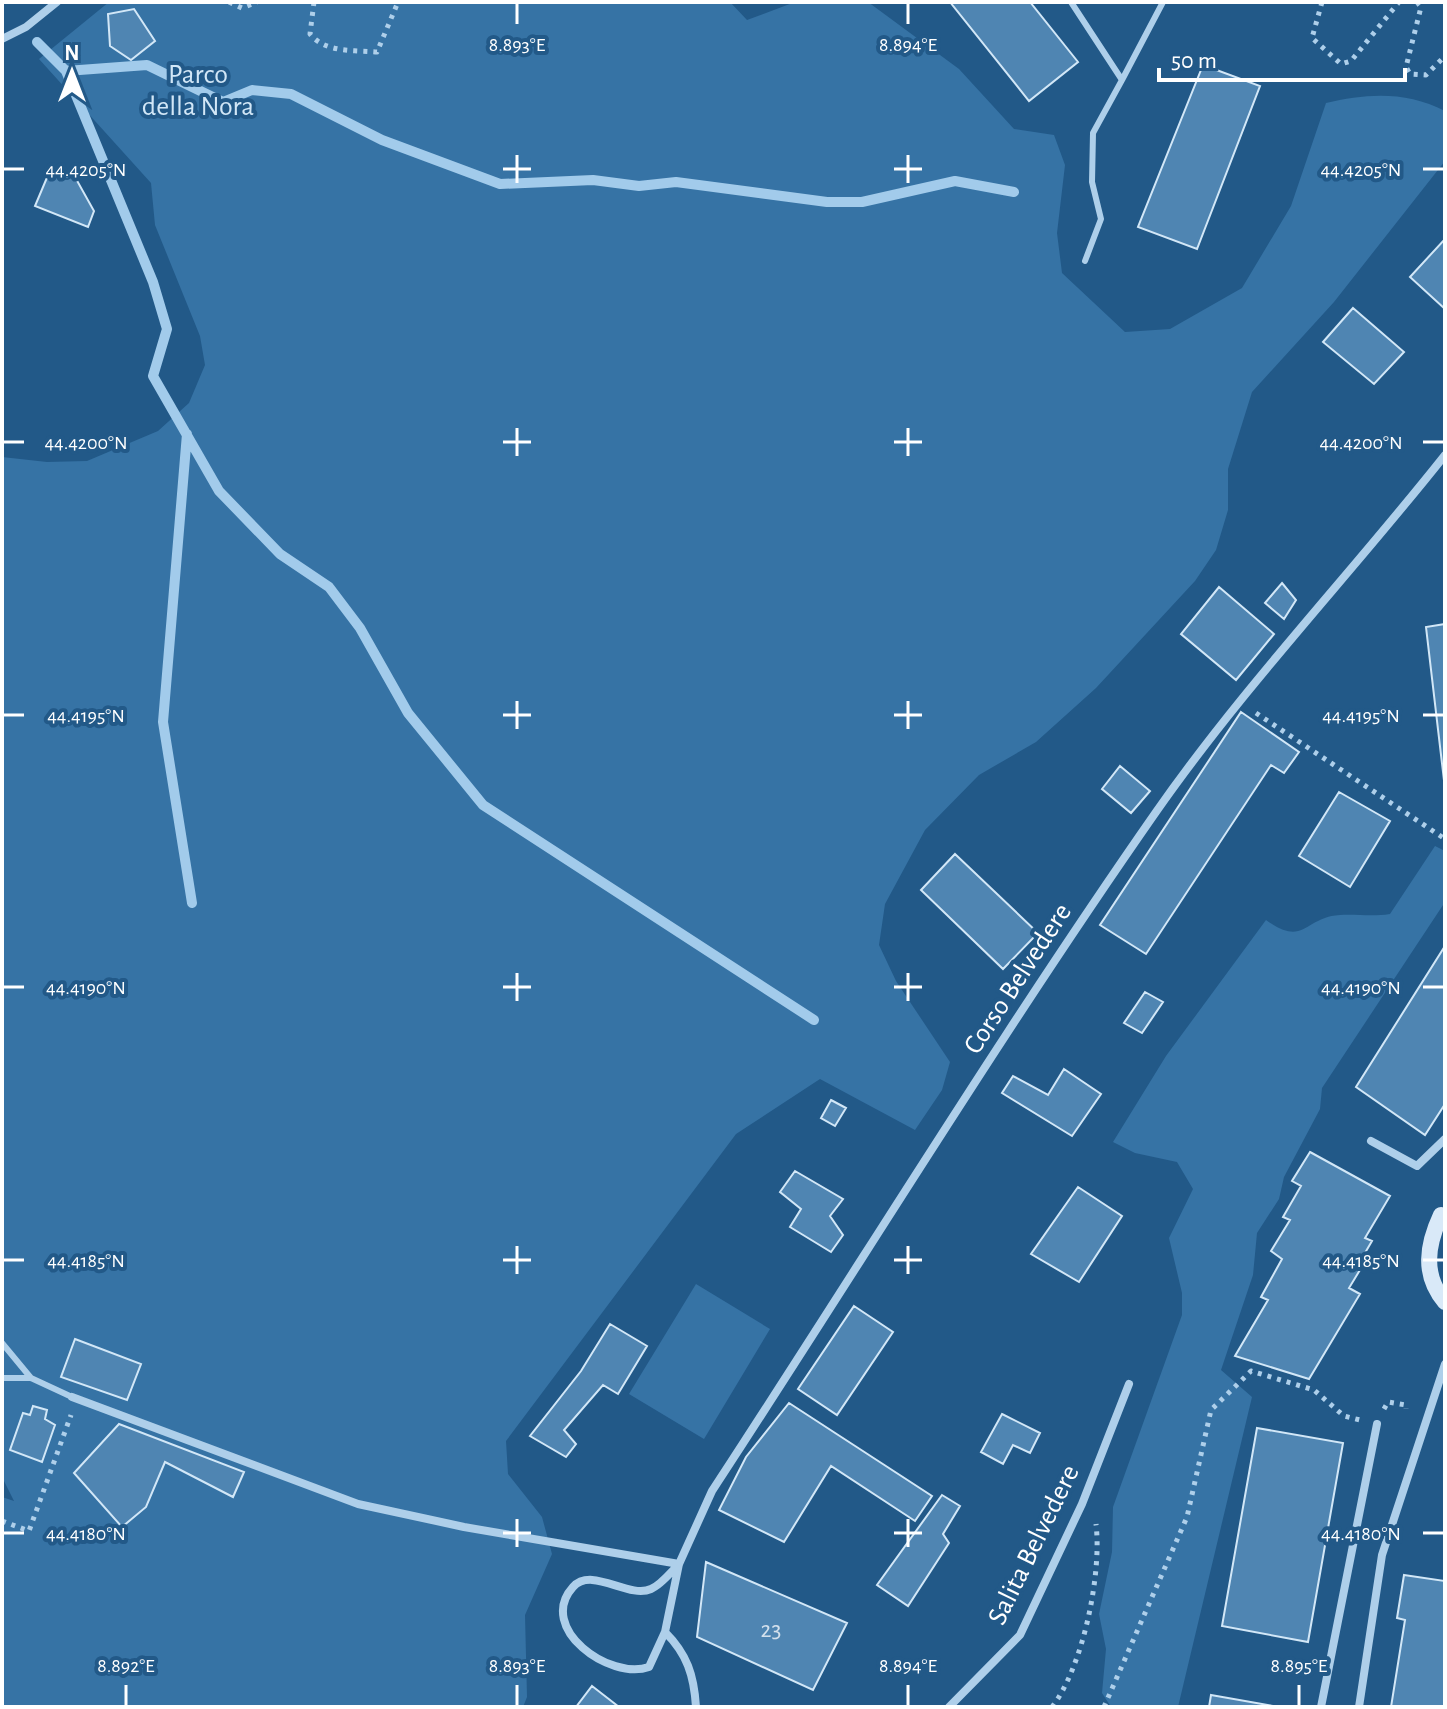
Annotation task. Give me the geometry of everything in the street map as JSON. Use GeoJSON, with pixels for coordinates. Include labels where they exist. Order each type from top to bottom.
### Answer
{"type":"FeatureCollection","features":[{"type":"Feature","properties":{"kind":"street"},"geometry":{"type":"LineString","coordinates":[[2,39],[26,27],[57,2]]}},
{"type":"Feature","properties":{"kind":"street","name":"Corso Belvedere"},"geometry":{"type":"LineString","coordinates":[[679,1564],[712,1491],[1020,1014],[1157,811],[1239,701],[1445,455]]}},
{"type":"Feature","properties":{"kind":"street"},"geometry":{"type":"LineString","coordinates":[[1371,1141],[1417,1166],[1445,1139]]}},
{"type":"Feature","properties":{"kind":"street"},"geometry":{"type":"LineString","coordinates":[[1443,1213],[1428,1258],[1430,1277],[1445,1302]]}},
{"type":"Feature","properties":{"kind":"street"},"geometry":{"type":"LineString","coordinates":[[1359,1707],[1382,1555],[1445,1364]]}},
{"type":"Feature","properties":{"kind":"street","name":"Salita Belvedere"},"geometry":{"type":"LineString","coordinates":[[949,1707],[1020,1635],[1082,1504],[1129,1384]]}},
{"type":"Feature","properties":{"kind":"street"},"geometry":{"type":"LineString","coordinates":[[74,1398],[343,1500],[464,1527],[679,1564]]}},
{"type":"Feature","properties":{"kind":"street"},"geometry":{"type":"LineString","coordinates":[[1321,1707],[1377,1424]]}},
{"type":"Feature","properties":{"kind":"street"},"geometry":{"type":"LineString","coordinates":[[679,1564],[665,1632],[649,1667],[628,1671],[617,1669],[576,1641],[565,1625],[564,1604],[574,1585],[584,1581],[641,1591],[653,1589],[679,1564]]}},
{"type":"Feature","properties":{"kind":"street"},"geometry":{"type":"LineString","coordinates":[[665,1632],[682,1649],[695,1685],[696,1707]]}},
{"type":"Feature","properties":{"kind":"lane"},"geometry":{"type":"LineString","coordinates":[[1071,2],[1122,80]]}},
{"type":"Feature","properties":{"kind":"lane"},"geometry":{"type":"LineString","coordinates":[[1085,261],[1101,219],[1092,182],[1093,133],[1163,2]]}},
{"type":"Feature","properties":{"kind":"lane"},"geometry":{"type":"LineString","coordinates":[[2,1343],[31,1378]]}},
{"type":"Feature","properties":{"kind":"lane"},"geometry":{"type":"LineString","coordinates":[[2,1378],[31,1378],[74,1398]]}},
{"type":"Feature","properties":{"kind":"path"},"geometry":{"type":"LineString","coordinates":[[229,2],[242,8],[257,2]]}},
{"type":"Feature","properties":{"kind":"path"},"geometry":{"type":"LineString","coordinates":[[314,2],[310,34],[316,42],[329,47],[377,52],[398,2]]}},
{"type":"Feature","properties":{"kind":"path"},"geometry":{"type":"LineString","coordinates":[[1322,2],[1312,38],[1341,64],[1351,61],[1399,2]]}},
{"type":"Feature","properties":{"kind":"path"},"geometry":{"type":"LineString","coordinates":[[1417,2],[1421,7],[1406,67],[1410,74],[1426,75],[1445,56]]}},
{"type":"Feature","properties":{"kind":"path"},"geometry":{"type":"LineString","coordinates":[[1239,701],[1445,839]]}},
{"type":"Feature","properties":{"kind":"path"},"geometry":{"type":"LineString","coordinates":[[1104,1707],[1187,1517],[1211,1410],[1251,1371],[1314,1390],[1344,1416]]}},
{"type":"Feature","properties":{"kind":"path"},"geometry":{"type":"LineString","coordinates":[[2,1521],[29,1531],[74,1398]]}},
{"type":"Feature","properties":{"kind":"path"},"geometry":{"type":"LineString","coordinates":[[1052,1707],[1070,1681],[1084,1636],[1098,1543],[1095,1518],[1082,1504]]}},
{"type":"Feature","properties":{"kind":"green space","name":"Parco della Nora"},"geometry":{"type":"Polygon","coordinates":[[[109,2],[730,2],[747,20],[795,2],[868,2],[959,69],[1014,129],[1054,135],[1065,165],[1057,233],[1062,273],[1125,332],[1170,329],[1242,288],[1291,206],[1326,103],[1357,97],[1387,96],[1416,100],[1445,111],[1445,161],[1334,302],[1252,392],[1228,469],[1228,510],[1216,550],[1195,581],[1096,688],[1036,742],[979,775],[925,830],[885,904],[879,945],[896,981],[950,1062],[942,1090],[915,1130],[820,1079],[736,1134],[506,1441],[508,1474],[542,1517],[552,1554],[525,1615],[527,1697],[523,1707],[2,1707],[2,1497],[14,1501],[2,1477],[2,457],[47,462],[87,461],[158,431],[189,403],[205,365],[200,336],[155,225],[151,183],[39,59],[109,2]]]}},
{"type":"Feature","properties":{"kind":"green space"},"geometry":{"type":"Polygon","coordinates":[[[1435,846],[1445,851],[1445,902],[1322,1088],[1320,1109],[1284,1177],[1279,1199],[1257,1233],[1253,1275],[1221,1370],[1252,1397],[1178,1707],[1111,1707],[1102,1693],[1106,1649],[1099,1614],[1112,1552],[1113,1507],[1182,1315],[1182,1293],[1169,1238],[1193,1189],[1177,1162],[1135,1153],[1113,1142],[1166,1056],[1266,920],[1279,928],[1297,931],[1328,917],[1390,914],[1435,846]]]}},
{"type":"Feature","properties":{"kind":"green space"},"geometry":{"type":"Polygon","coordinates":[[[696,1284],[770,1329],[704,1439],[629,1394],[696,1284]]]}},
{"type":"Feature","properties":{"kind":"building"},"geometry":{"type":"Polygon","coordinates":[[[950,2],[1030,2],[1078,62],[1029,101],[950,2]]]}},
{"type":"Feature","properties":{"kind":"building"},"geometry":{"type":"Polygon","coordinates":[[[134,9],[155,41],[131,60],[110,46],[108,14],[134,9]]]}},
{"type":"Feature","properties":{"kind":"building"},"geometry":{"type":"Polygon","coordinates":[[[1203,65],[1260,86],[1197,249],[1138,227],[1203,65]]]}},
{"type":"Feature","properties":{"kind":"building"},"geometry":{"type":"Polygon","coordinates":[[[51,168],[75,177],[94,211],[88,227],[35,206],[51,168]]]}},
{"type":"Feature","properties":{"kind":"building"},"geometry":{"type":"Polygon","coordinates":[[[1445,239],[1445,309],[1410,277],[1445,239]]]}},
{"type":"Feature","properties":{"kind":"building"},"geometry":{"type":"Polygon","coordinates":[[[1353,308],[1404,352],[1374,384],[1323,342],[1353,308]]]}},
{"type":"Feature","properties":{"kind":"building"},"geometry":{"type":"Polygon","coordinates":[[[1282,583],[1296,600],[1284,619],[1265,603],[1282,583]]]}},
{"type":"Feature","properties":{"kind":"building"},"geometry":{"type":"Polygon","coordinates":[[[1219,587],[1274,634],[1236,680],[1181,634],[1219,587]]]}},
{"type":"Feature","properties":{"kind":"building"},"geometry":{"type":"Polygon","coordinates":[[[1445,624],[1445,789],[1426,627],[1445,624]]]}},
{"type":"Feature","properties":{"kind":"building"},"geometry":{"type":"Polygon","coordinates":[[[1241,712],[1299,752],[1284,773],[1271,765],[1146,954],[1100,925],[1241,712]]]}},
{"type":"Feature","properties":{"kind":"building"},"geometry":{"type":"Polygon","coordinates":[[[1120,766],[1150,791],[1131,813],[1102,789],[1120,766]]]}},
{"type":"Feature","properties":{"kind":"building"},"geometry":{"type":"Polygon","coordinates":[[[1339,792],[1390,821],[1350,887],[1299,856],[1339,792]]]}},
{"type":"Feature","properties":{"kind":"building"},"geometry":{"type":"Polygon","coordinates":[[[955,854],[1038,933],[1003,969],[921,890],[955,854]]]}},
{"type":"Feature","properties":{"kind":"building"},"geometry":{"type":"Polygon","coordinates":[[[1445,946],[1445,1104],[1425,1135],[1356,1087],[1445,946]]]}},
{"type":"Feature","properties":{"kind":"building"},"geometry":{"type":"Polygon","coordinates":[[[1145,992],[1163,1002],[1142,1033],[1124,1023],[1145,992]]]}},
{"type":"Feature","properties":{"kind":"building"},"geometry":{"type":"Polygon","coordinates":[[[1064,1069],[1101,1094],[1072,1136],[1002,1093],[1013,1076],[1048,1095],[1064,1069]]]}},
{"type":"Feature","properties":{"kind":"building"},"geometry":{"type":"Polygon","coordinates":[[[831,1100],[846,1108],[835,1126],[821,1118],[831,1100]]]}},
{"type":"Feature","properties":{"kind":"building"},"geometry":{"type":"Polygon","coordinates":[[[1310,1152],[1390,1196],[1365,1238],[1372,1241],[1362,1258],[1366,1260],[1349,1288],[1360,1294],[1309,1379],[1235,1356],[1268,1300],[1261,1297],[1282,1259],[1271,1251],[1290,1220],[1283,1217],[1301,1186],[1292,1181],[1310,1152]]]}},
{"type":"Feature","properties":{"kind":"building"},"geometry":{"type":"Polygon","coordinates":[[[795,1171],[843,1199],[830,1216],[843,1235],[831,1252],[790,1227],[801,1209],[780,1192],[795,1171]]]}},
{"type":"Feature","properties":{"kind":"building"},"geometry":{"type":"Polygon","coordinates":[[[1078,1187],[1122,1216],[1079,1282],[1031,1254],[1078,1187]]]}},
{"type":"Feature","properties":{"kind":"building"},"geometry":{"type":"Polygon","coordinates":[[[854,1306],[893,1332],[837,1415],[798,1389],[854,1306]]]}},
{"type":"Feature","properties":{"kind":"building"},"geometry":{"type":"Polygon","coordinates":[[[610,1324],[647,1346],[618,1394],[603,1385],[564,1430],[576,1444],[566,1457],[530,1436],[581,1371],[610,1324]]]}},
{"type":"Feature","properties":{"kind":"building"},"geometry":{"type":"Polygon","coordinates":[[[75,1339],[141,1364],[127,1400],[61,1377],[75,1339]]]}},
{"type":"Feature","properties":{"kind":"building"},"geometry":{"type":"Polygon","coordinates":[[[789,1403],[932,1496],[915,1521],[831,1466],[784,1542],[719,1510],[746,1457],[789,1403]]]}},
{"type":"Feature","properties":{"kind":"building"},"geometry":{"type":"Polygon","coordinates":[[[33,1406],[47,1410],[45,1419],[55,1425],[42,1462],[10,1450],[23,1413],[30,1415],[33,1406]]]}},
{"type":"Feature","properties":{"kind":"building"},"geometry":{"type":"Polygon","coordinates":[[[1002,1414],[1040,1433],[1030,1453],[1013,1445],[1003,1464],[981,1452],[1002,1414]]]}},
{"type":"Feature","properties":{"kind":"building"},"geometry":{"type":"Polygon","coordinates":[[[119,1424],[244,1472],[233,1497],[165,1462],[146,1507],[122,1527],[74,1473],[119,1424]]]}},
{"type":"Feature","properties":{"kind":"building"},"geometry":{"type":"Polygon","coordinates":[[[1257,1428],[1343,1443],[1308,1642],[1222,1626],[1257,1428]]]}},
{"type":"Feature","properties":{"kind":"building"},"geometry":{"type":"Polygon","coordinates":[[[942,1495],[960,1506],[943,1534],[949,1543],[908,1606],[877,1585],[942,1495]]]}},
{"type":"Feature","properties":{"kind":"building"},"geometry":{"type":"Polygon","coordinates":[[[706,1562],[847,1623],[813,1690],[697,1637],[706,1562]]]}},
{"type":"Feature","properties":{"kind":"building"},"geometry":{"type":"Polygon","coordinates":[[[1404,1575],[1445,1581],[1445,1707],[1391,1707],[1405,1620],[1397,1618],[1404,1575]]]}},
{"type":"Feature","properties":{"kind":"building"},"geometry":{"type":"Polygon","coordinates":[[[592,1686],[619,1707],[576,1707],[592,1686]]]}},
{"type":"Feature","properties":{"kind":"building"},"geometry":{"type":"Polygon","coordinates":[[[1211,1695],[1279,1707],[1209,1707],[1211,1695]]]}},
{"type":"Feature","properties":{"kind":"waterway"},"geometry":{"type":"LineString","coordinates":[[37,42],[66,71],[153,282],[167,329],[153,376],[219,491],[280,554],[329,587],[360,628],[408,713],[483,805],[814,1020]]}},
{"type":"Feature","properties":{"kind":"waterway"},"geometry":{"type":"LineString","coordinates":[[66,71],[147,65],[223,102],[252,90],[291,94],[382,140],[500,184],[593,180],[639,186],[676,182],[827,202],[862,202],[955,181],[1014,192]]}},
{"type":"Feature","properties":{"kind":"waterway"},"geometry":{"type":"LineString","coordinates":[[187,434],[163,722],[192,903]]}}]}
